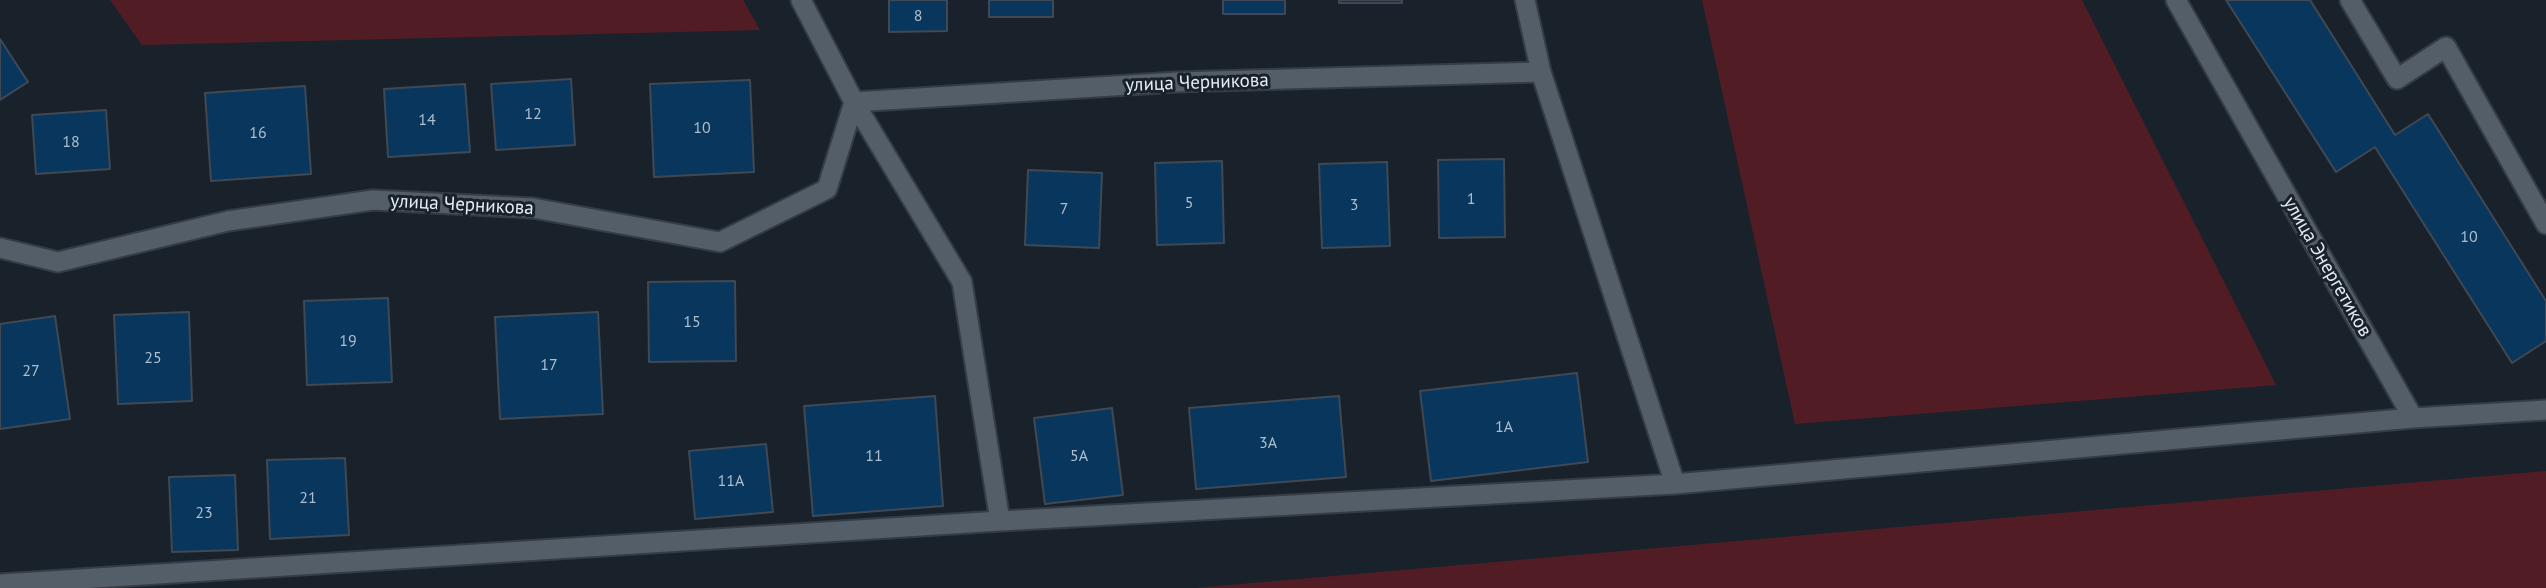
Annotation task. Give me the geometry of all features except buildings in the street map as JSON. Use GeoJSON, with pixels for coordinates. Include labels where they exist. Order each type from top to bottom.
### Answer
{"type":"FeatureCollection","features":[{"type":"Feature","properties":{"kind":"street"},"geometry":{"type":"LineString","coordinates":[[801,0],[854,102],[962,282],[1000,521]]}},
{"type":"Feature","properties":{"kind":"street"},"geometry":{"type":"LineString","coordinates":[[1525,0],[1541,72],[1675,484]]}},
{"type":"Feature","properties":{"kind":"street","name":"улица Энергетиков"},"geometry":{"type":"LineString","coordinates":[[2176,0],[2413,418]]}},
{"type":"Feature","properties":{"kind":"street"},"geometry":{"type":"LineString","coordinates":[[2350,0],[2397,79],[2446,47],[2546,224]]}},
{"type":"Feature","properties":{"kind":"street","name":"улица Черникова"},"geometry":{"type":"LineString","coordinates":[[0,248],[58,262],[228,221],[373,200],[533,208],[720,242],[827,189],[854,102],[1177,82],[1541,72]]}},
{"type":"Feature","properties":{"kind":"street"},"geometry":{"type":"LineString","coordinates":[[0,584],[1000,521],[1675,484],[2413,418],[2546,410]]}},
{"type":"Feature","properties":{"kind":"shaded area"},"geometry":{"type":"Polygon","coordinates":[[[110,0],[743,0],[760,30],[142,45],[110,0]]]}},
{"type":"Feature","properties":{"kind":"shaded area"},"geometry":{"type":"Polygon","coordinates":[[[1702,0],[2082,0],[2276,385],[1795,424],[1702,0]]]}},
{"type":"Feature","properties":{"kind":"shaded area"},"geometry":{"type":"Polygon","coordinates":[[[2546,471],[2546,588],[1195,588],[2546,471]]]}}]}
